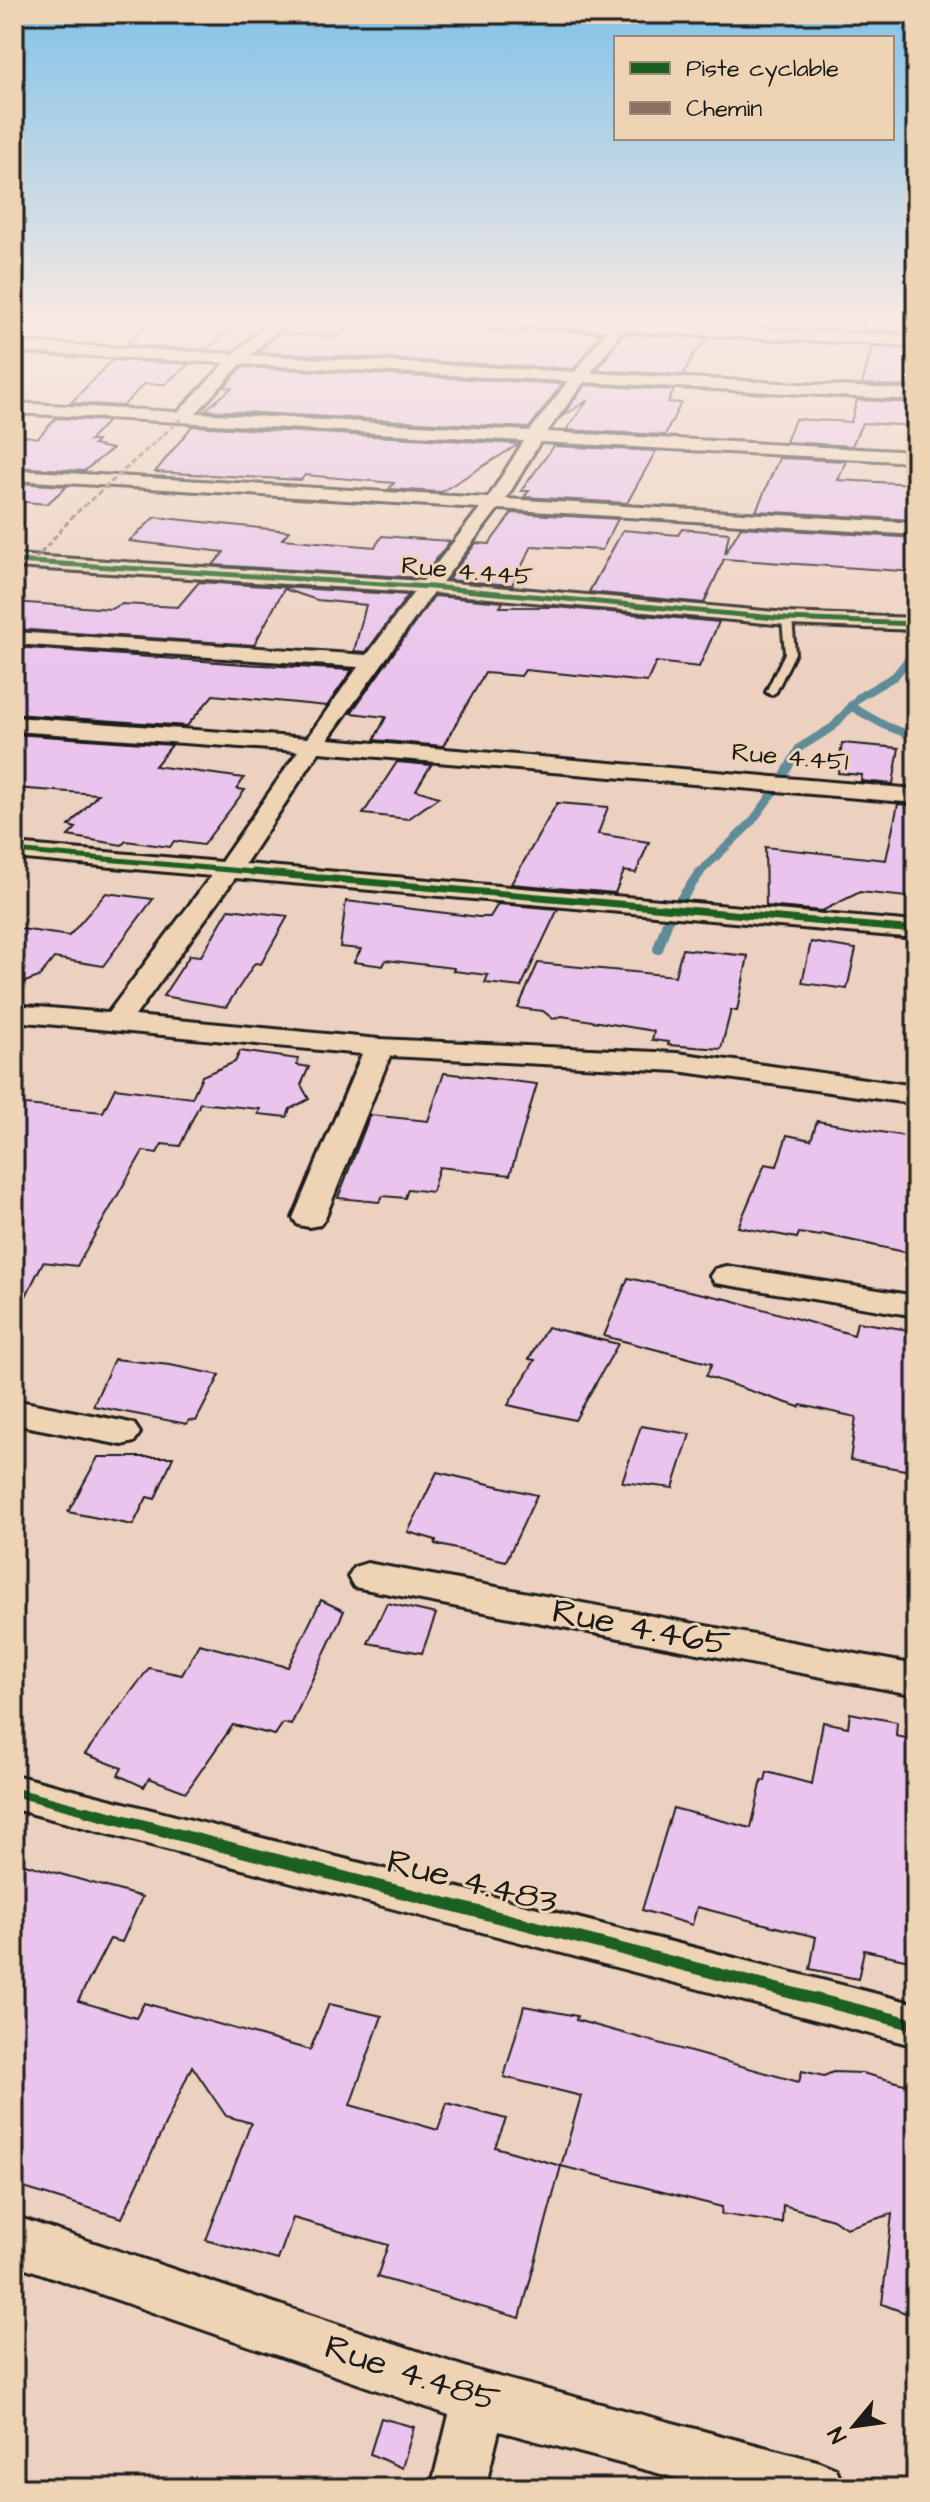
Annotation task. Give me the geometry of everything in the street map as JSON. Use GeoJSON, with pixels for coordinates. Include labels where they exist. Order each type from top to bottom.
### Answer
{"type":"FeatureCollection","features":[{"type":"Feature","properties":{"kind":"street"},"geometry":{"type":"LineString","coordinates":[[531,435],[916,457]]}},
{"type":"Feature","properties":{"kind":"street"},"geometry":{"type":"LineString","coordinates":[[116,1022],[228,870],[412,607],[431,587],[494,503],[536,435]]}},
{"type":"Feature","properties":{"kind":"street"},"geometry":{"type":"LineString","coordinates":[[14,475],[916,529]]}},
{"type":"Feature","properties":{"kind":"street","name":"Rue 4.445"},"geometry":{"type":"LineString","coordinates":[[14,561],[431,587],[787,619],[916,624]]}},
{"type":"Feature","properties":{"kind":"street"},"geometry":{"type":"LineString","coordinates":[[14,638],[375,662]]}},
{"type":"Feature","properties":{"kind":"street","name":"Rue 4.451"},"geometry":{"type":"LineString","coordinates":[[14,724],[313,745],[916,796]]}},
{"type":"Feature","properties":{"kind":"street"},"geometry":{"type":"LineString","coordinates":[[14,851],[916,930]]}},
{"type":"Feature","properties":{"kind":"street"},"geometry":{"type":"LineString","coordinates":[[14,1013],[379,1047],[677,1062],[916,1095]]}},
{"type":"Feature","properties":{"kind":"street"},"geometry":{"type":"LineString","coordinates":[[309,1218],[379,1047]]}},
{"type":"Feature","properties":{"kind":"street"},"geometry":{"type":"LineString","coordinates":[[726,1276],[916,1306]]}},
{"type":"Feature","properties":{"kind":"street"},"geometry":{"type":"LineString","coordinates":[[14,1412],[122,1433]]}},
{"type":"Feature","properties":{"kind":"street","name":"Rue 4.465"},"geometry":{"type":"LineString","coordinates":[[367,1577],[916,1680]]}},
{"type":"Feature","properties":{"kind":"street","name":"Rue 4.483"},"geometry":{"type":"LineString","coordinates":[[14,1792],[916,2025]]}},
{"type":"Feature","properties":{"kind":"street","name":"Rue 4.485"},"geometry":{"type":"LineString","coordinates":[[14,2240],[480,2399],[817,2488]]}},
{"type":"Feature","properties":{"kind":"street"},"geometry":{"type":"LineString","coordinates":[[458,2488],[480,2399]]}},
{"type":"Feature","properties":{"kind":"lane"},"geometry":{"type":"LineString","coordinates":[[771,692],[790,653],[787,619]]}},
{"type":"Feature","properties":{"kind":"building"},"geometry":{"type":"Polygon","coordinates":[[[14,435],[38,438],[41,435],[95,435],[89,441],[97,441],[93,445],[112,449],[84,471],[14,467],[14,435]]]}},
{"type":"Feature","properties":{"kind":"building"},"geometry":{"type":"Polygon","coordinates":[[[185,435],[351,435],[519,444],[441,492],[389,489],[394,483],[305,475],[301,480],[155,472],[185,435]]]}},
{"type":"Feature","properties":{"kind":"building"},"geometry":{"type":"Polygon","coordinates":[[[789,435],[857,435],[852,446],[786,442],[789,435]]]}},
{"type":"Feature","properties":{"kind":"building"},"geometry":{"type":"Polygon","coordinates":[[[554,446],[656,451],[627,503],[524,497],[529,491],[521,491],[554,446]]]}},
{"type":"Feature","properties":{"kind":"building"},"geometry":{"type":"Polygon","coordinates":[[[779,458],[846,461],[838,480],[916,484],[916,520],[756,511],[779,458]]]}},
{"type":"Feature","properties":{"kind":"building"},"geometry":{"type":"Polygon","coordinates":[[[14,483],[67,486],[47,504],[14,501],[14,483]]]}},
{"type":"Feature","properties":{"kind":"building"},"geometry":{"type":"Polygon","coordinates":[[[512,513],[618,519],[602,550],[532,546],[512,585],[448,580],[476,543],[489,544],[512,513]]]}},
{"type":"Feature","properties":{"kind":"building"},"geometry":{"type":"Polygon","coordinates":[[[155,517],[289,531],[282,539],[375,547],[382,536],[450,541],[422,578],[213,565],[224,552],[129,541],[155,517]]]}},
{"type":"Feature","properties":{"kind":"building"},"geometry":{"type":"Polygon","coordinates":[[[741,527],[916,538],[916,572],[724,559],[704,603],[589,592],[623,530],[678,535],[682,529],[729,533],[725,554],[741,527]]]}},
{"type":"Feature","properties":{"kind":"building"},"geometry":{"type":"Polygon","coordinates":[[[199,582],[408,595],[366,652],[354,651],[366,605],[317,600],[284,589],[254,645],[14,629],[14,602],[111,609],[122,604],[178,607],[199,582]]]}},
{"type":"Feature","properties":{"kind":"building"},"geometry":{"type":"Polygon","coordinates":[[[434,596],[503,602],[500,607],[556,607],[719,622],[699,667],[656,662],[647,682],[525,670],[521,676],[485,673],[443,746],[374,740],[386,717],[351,713],[434,596]]]}},
{"type":"Feature","properties":{"kind":"building"},"geometry":{"type":"Polygon","coordinates":[[[14,647],[352,670],[327,706],[213,695],[187,726],[14,714],[14,647]]]}},
{"type":"Feature","properties":{"kind":"building"},"geometry":{"type":"Polygon","coordinates":[[[14,734],[172,745],[155,766],[244,778],[237,789],[245,790],[203,845],[174,841],[170,847],[126,841],[122,845],[68,836],[76,828],[69,826],[98,794],[14,788],[14,734]]]}},
{"type":"Feature","properties":{"kind":"building"},"geometry":{"type":"Polygon","coordinates":[[[842,743],[899,748],[893,784],[861,781],[862,775],[838,773],[842,743]]]}},
{"type":"Feature","properties":{"kind":"building"},"geometry":{"type":"Polygon","coordinates":[[[397,762],[431,765],[416,790],[439,797],[408,819],[363,814],[397,762]]]}},
{"type":"Feature","properties":{"kind":"building"},"geometry":{"type":"Polygon","coordinates":[[[557,803],[608,807],[598,834],[649,842],[636,873],[624,871],[615,893],[511,884],[557,803]]]}},
{"type":"Feature","properties":{"kind":"building"},"geometry":{"type":"Polygon","coordinates":[[[898,804],[916,806],[916,898],[860,892],[822,911],[766,906],[765,847],[886,860],[898,804]]]}},
{"type":"Feature","properties":{"kind":"building"},"geometry":{"type":"Polygon","coordinates":[[[106,893],[153,899],[103,966],[54,958],[39,977],[14,986],[14,928],[69,936],[106,893]]]}},
{"type":"Feature","properties":{"kind":"building"},"geometry":{"type":"Polygon","coordinates":[[[346,901],[479,917],[490,917],[498,904],[558,909],[521,987],[485,983],[488,975],[453,971],[454,968],[386,960],[383,966],[354,962],[361,949],[340,947],[346,901]]]}},
{"type":"Feature","properties":{"kind":"building"},"geometry":{"type":"Polygon","coordinates":[[[229,909],[288,916],[261,964],[255,963],[226,1007],[163,996],[190,955],[201,956],[229,909]]]}},
{"type":"Feature","properties":{"kind":"building"},"geometry":{"type":"Polygon","coordinates":[[[811,942],[856,949],[847,989],[802,983],[811,942]]]}},
{"type":"Feature","properties":{"kind":"building"},"geometry":{"type":"Polygon","coordinates":[[[682,949],[748,956],[737,1011],[731,1010],[721,1049],[668,1045],[669,1042],[652,1040],[654,1031],[562,1016],[553,1019],[543,1011],[518,1008],[538,963],[675,976],[682,949]]]}},
{"type":"Feature","properties":{"kind":"building"},"geometry":{"type":"Polygon","coordinates":[[[240,1051],[298,1059],[297,1065],[309,1067],[301,1085],[309,1099],[290,1109],[287,1117],[258,1114],[260,1109],[200,1103],[180,1146],[162,1144],[157,1153],[143,1151],[77,1266],[43,1262],[14,1320],[14,1104],[103,1112],[115,1088],[192,1098],[202,1076],[235,1062],[240,1051]]]}},
{"type":"Feature","properties":{"kind":"building"},"geometry":{"type":"Polygon","coordinates":[[[444,1073],[537,1084],[510,1175],[439,1167],[432,1192],[408,1189],[405,1198],[383,1196],[379,1202],[338,1198],[370,1115],[428,1121],[444,1073]]]}},
{"type":"Feature","properties":{"kind":"building"},"geometry":{"type":"Polygon","coordinates":[[[817,1121],[916,1138],[916,1233],[909,1253],[822,1234],[799,1233],[797,1238],[738,1227],[765,1164],[777,1166],[787,1135],[811,1140],[817,1121]]]}},
{"type":"Feature","properties":{"kind":"building"},"geometry":{"type":"Polygon","coordinates":[[[628,1278],[731,1300],[854,1335],[857,1322],[916,1331],[916,1472],[850,1460],[856,1417],[799,1407],[706,1376],[712,1364],[604,1336],[628,1278]]]}},
{"type":"Feature","properties":{"kind":"building"},"geometry":{"type":"Polygon","coordinates":[[[547,1327],[618,1344],[575,1420],[508,1405],[535,1360],[529,1359],[547,1327]]]}},
{"type":"Feature","properties":{"kind":"building"},"geometry":{"type":"Polygon","coordinates":[[[114,1359],[170,1365],[220,1375],[196,1421],[189,1420],[187,1424],[93,1406],[114,1359]]]}},
{"type":"Feature","properties":{"kind":"building"},"geometry":{"type":"Polygon","coordinates":[[[641,1426],[690,1434],[673,1488],[622,1482],[641,1426]]]}},
{"type":"Feature","properties":{"kind":"building"},"geometry":{"type":"Polygon","coordinates":[[[98,1457],[173,1457],[155,1499],[147,1497],[133,1525],[68,1512],[98,1457]]]}},
{"type":"Feature","properties":{"kind":"building"},"geometry":{"type":"Polygon","coordinates":[[[437,1472],[537,1495],[506,1561],[435,1544],[436,1540],[408,1532],[437,1472]]]}},
{"type":"Feature","properties":{"kind":"building"},"geometry":{"type":"Polygon","coordinates":[[[321,1600],[344,1611],[291,1725],[283,1723],[275,1735],[233,1725],[186,1792],[149,1778],[144,1787],[118,1775],[122,1768],[85,1754],[149,1668],[182,1675],[199,1644],[288,1667],[321,1600]]]}},
{"type":"Feature","properties":{"kind":"building"},"geometry":{"type":"Polygon","coordinates":[[[387,1603],[436,1614],[422,1653],[368,1643],[387,1603]]]}},
{"type":"Feature","properties":{"kind":"building"},"geometry":{"type":"Polygon","coordinates":[[[850,1713],[897,1722],[896,1736],[916,1740],[916,1911],[909,1960],[864,1950],[858,1979],[810,1969],[816,1937],[697,1907],[692,1925],[642,1910],[673,1808],[751,1828],[762,1780],[765,1781],[767,1772],[812,1784],[823,1722],[848,1727],[850,1713]]]}},
{"type":"Feature","properties":{"kind":"building"},"geometry":{"type":"Polygon","coordinates":[[[14,1861],[142,1897],[122,1942],[110,1939],[78,2001],[136,2018],[144,2003],[310,2050],[329,2004],[382,2016],[350,2105],[438,2130],[447,2103],[506,2119],[495,2147],[561,2166],[520,2318],[377,2277],[388,2245],[293,2218],[278,2260],[206,2240],[251,2123],[226,2116],[192,2066],[122,2218],[14,2185],[14,1861]]]}},
{"type":"Feature","properties":{"kind":"building"},"geometry":{"type":"Polygon","coordinates":[[[524,2006],[577,2016],[576,2020],[799,2082],[802,2071],[824,2076],[833,2072],[862,2073],[916,2087],[916,2317],[882,2304],[892,2214],[846,2228],[833,2219],[783,2205],[782,2223],[721,2214],[722,2207],[561,2166],[581,2096],[504,2077],[524,2006]]]}},
{"type":"Feature","properties":{"kind":"building"},"geometry":{"type":"Polygon","coordinates":[[[381,2418],[414,2427],[402,2468],[370,2454],[381,2418]]]}},
{"type":"Feature","properties":{"kind":"waterway"},"geometry":{"type":"LineString","coordinates":[[851,706],[859,697],[895,676],[916,650]]}},
{"type":"Feature","properties":{"kind":"waterway"},"geometry":{"type":"LineString","coordinates":[[781,781],[799,748],[833,727],[851,706]]}},
{"type":"Feature","properties":{"kind":"waterway"},"geometry":{"type":"LineString","coordinates":[[851,706],[886,726],[916,737]]}},
{"type":"Feature","properties":{"kind":"waterway"},"geometry":{"type":"LineString","coordinates":[[700,872],[751,823],[773,793]]}},
{"type":"Feature","properties":{"kind":"waterway"},"geometry":{"type":"LineString","coordinates":[[677,905],[700,872]]}},
{"type":"Feature","properties":{"kind":"waterway"},"geometry":{"type":"LineString","coordinates":[[658,949],[668,920]]}},
{"type":"Feature","properties":{"kind":"marked path"},"geometry":{"type":"LineString","coordinates":[[33,563],[73,516],[163,435]]}},
{"type":"Feature","properties":{"kind":"cycle path"},"geometry":{"type":"LineString","coordinates":[[14,561],[431,587],[787,619],[916,624]]}},
{"type":"Feature","properties":{"kind":"cycle path"},"geometry":{"type":"LineString","coordinates":[[14,851],[916,930]]}},
{"type":"Feature","properties":{"kind":"cycle path"},"geometry":{"type":"LineString","coordinates":[[14,1792],[916,2025]]}}]}
